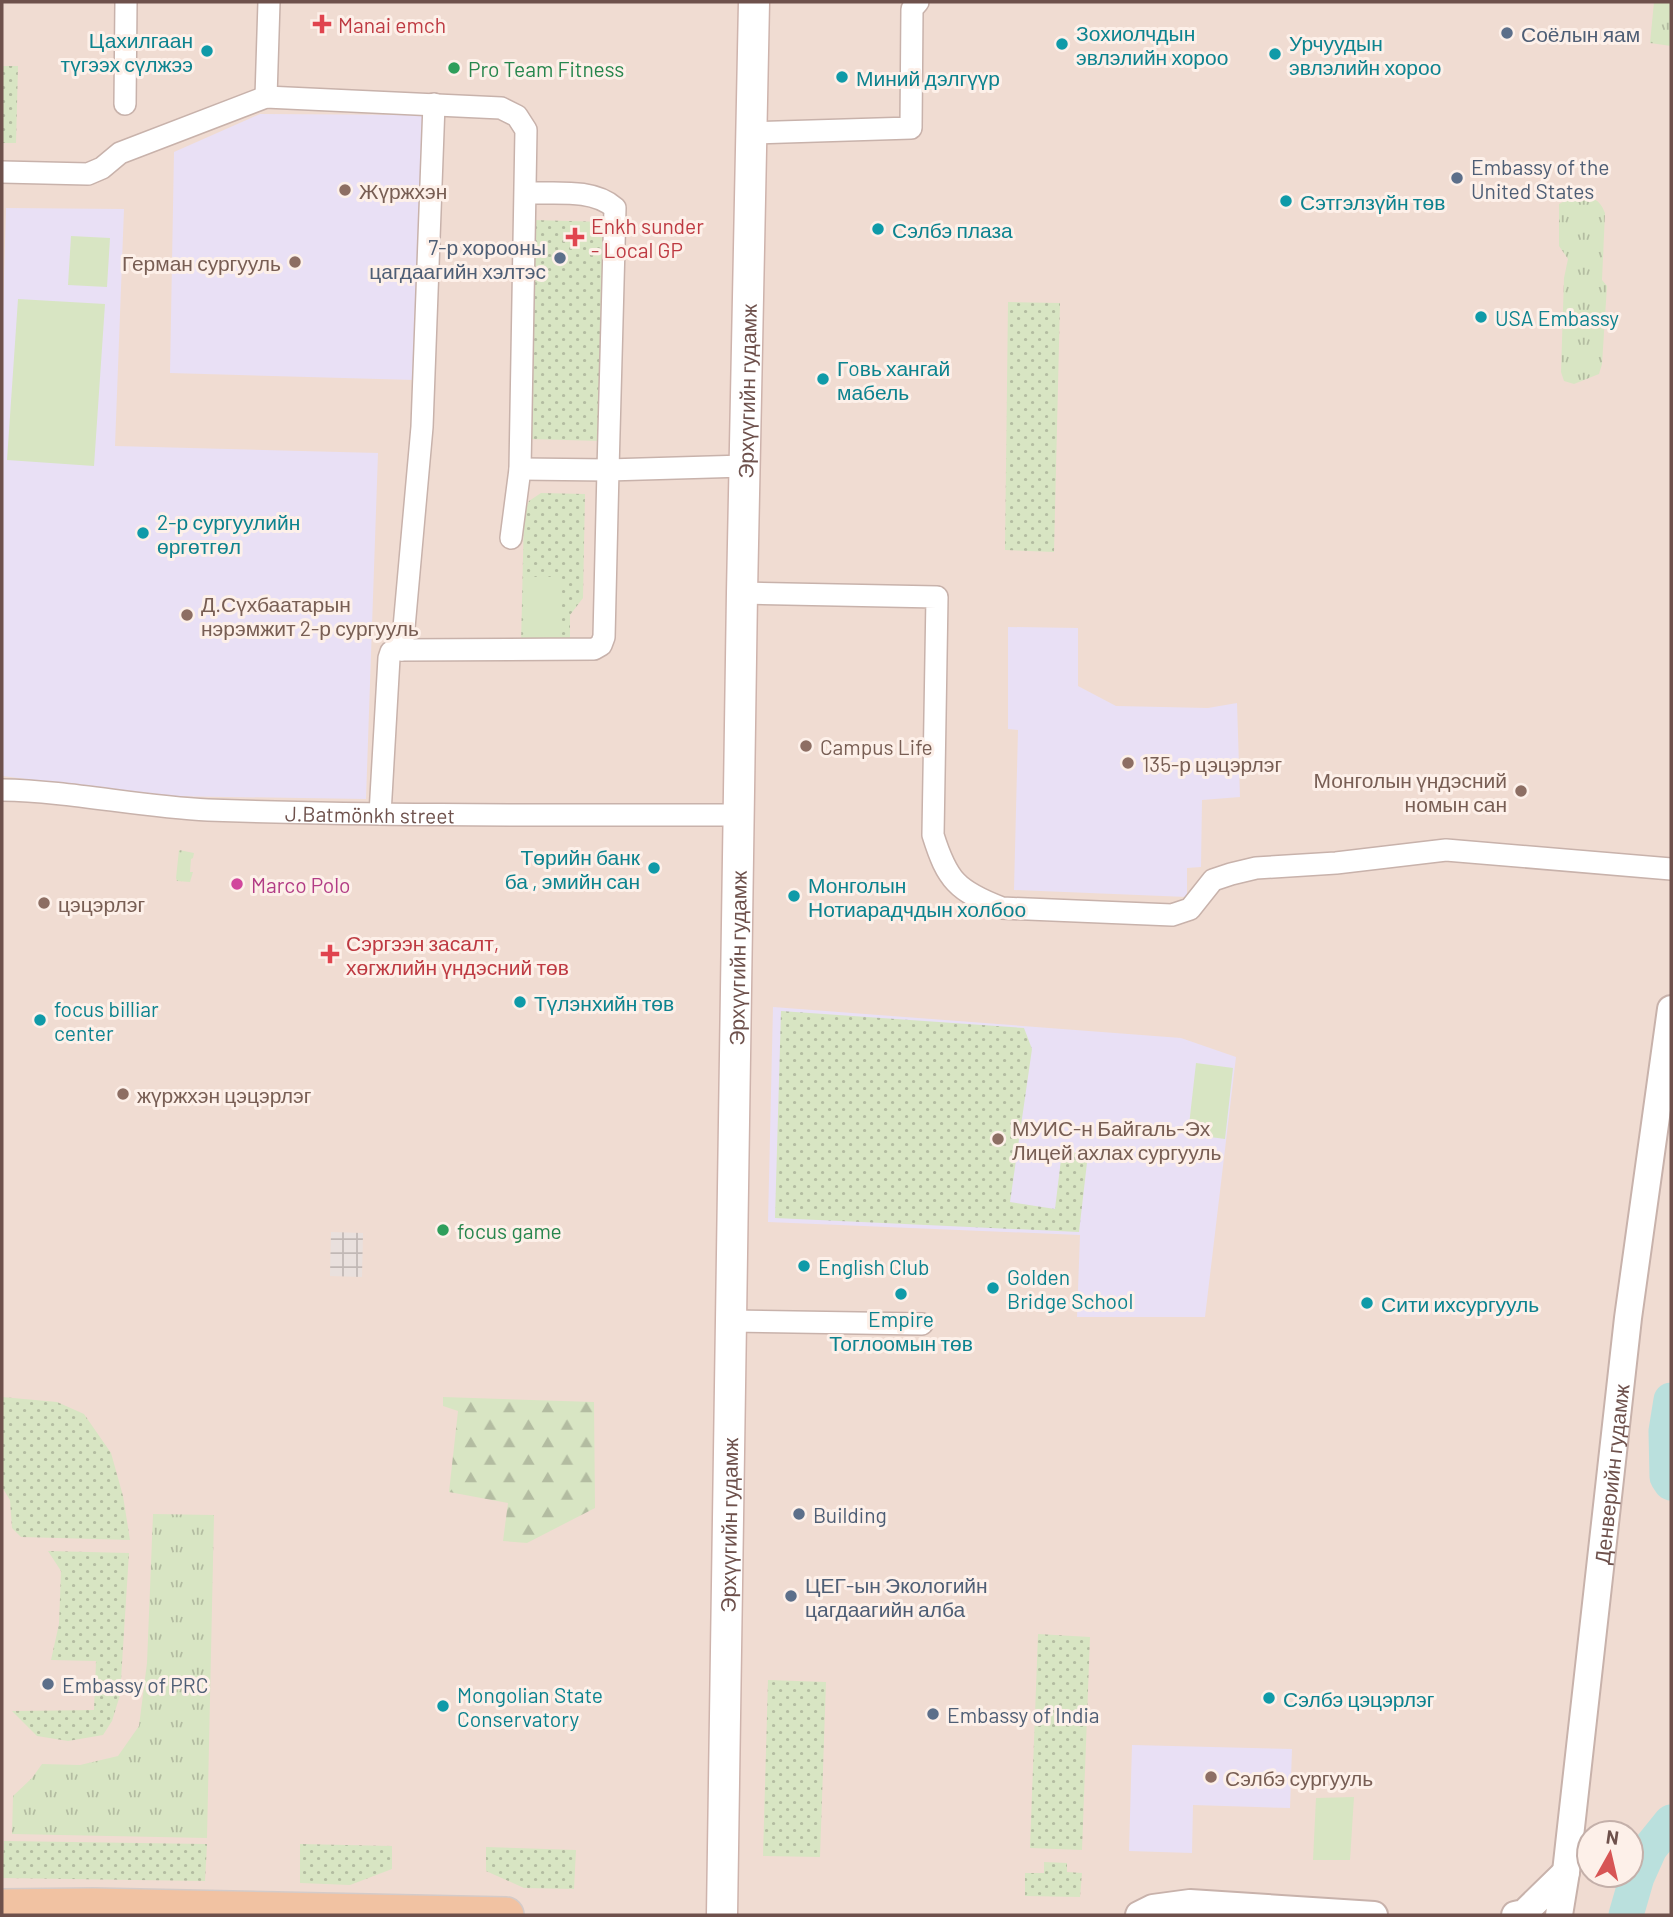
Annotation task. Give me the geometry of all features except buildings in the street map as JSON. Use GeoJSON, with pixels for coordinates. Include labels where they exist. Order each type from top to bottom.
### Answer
{"type":"FeatureCollection","features":[{"type":"Feature","properties":{"kind":"main road","name":"Эрхүүгийн гудамж"},"geometry":{"type":"LineString","coordinates":[[722,1915],[742,593],[754,2]]}},
{"type":"Feature","properties":{"kind":"main road"},"geometry":{"type":"LineString","coordinates":[[2,1907],[87,1911],[506,1915]]}},
{"type":"Feature","properties":{"kind":"street"},"geometry":{"type":"LineString","coordinates":[[125,104],[126,2]]}},
{"type":"Feature","properties":{"kind":"street"},"geometry":{"type":"LineString","coordinates":[[266,97],[269,2]]}},
{"type":"Feature","properties":{"kind":"street"},"geometry":{"type":"LineString","coordinates":[[750,133],[911,128],[912,9],[918,2]]}},
{"type":"Feature","properties":{"kind":"street"},"geometry":{"type":"LineString","coordinates":[[2,172],[88,174],[103,168],[120,153],[266,97],[501,108],[517,116],[526,130],[526,193],[520,469],[512,538]]}},
{"type":"Feature","properties":{"kind":"street"},"geometry":{"type":"LineString","coordinates":[[402,650],[422,427],[434,104]]}},
{"type":"Feature","properties":{"kind":"street"},"geometry":{"type":"LineString","coordinates":[[380,814],[391,652],[594,649],[601,645],[604,637],[615,208],[607,200],[590,196],[526,193]]}},
{"type":"Feature","properties":{"kind":"street"},"geometry":{"type":"LineString","coordinates":[[520,469],[608,470],[745,466]]}},
{"type":"Feature","properties":{"kind":"street"},"geometry":{"type":"LineString","coordinates":[[742,593],[937,597],[933,835],[942,866],[960,887],[977,899],[1002,908],[1172,915],[1190,909],[1213,880],[1256,868],[1336,863],[1446,850],[1671,869]]}},
{"type":"Feature","properties":{"kind":"street","name":"J.Batmönkh street"},"geometry":{"type":"LineString","coordinates":[[2,790],[199,809],[380,814],[739,815]]}},
{"type":"Feature","properties":{"kind":"street","name":"Денверийн гудамж"},"geometry":{"type":"LineString","coordinates":[[1559,1915],[1628,1318],[1671,1009]]}},
{"type":"Feature","properties":{"kind":"street"},"geometry":{"type":"LineString","coordinates":[[732,1321],[922,1324]]}},
{"type":"Feature","properties":{"kind":"street"},"geometry":{"type":"LineString","coordinates":[[1515,1915],[1524,1913],[1566,1872]]}},
{"type":"Feature","properties":{"kind":"street"},"geometry":{"type":"LineString","coordinates":[[1139,1915],[1153,1908],[1190,1903],[1374,1915]]}},
{"type":"Feature","properties":{"kind":"shaded area"},"geometry":{"type":"Polygon","coordinates":[[[2,2],[1671,2],[1671,1915],[2,1915],[2,2]]]}},
{"type":"Feature","properties":{"kind":"shaded area","name":"Герман сургууль"},"geometry":{"type":"Polygon","coordinates":[[[260,114],[423,115],[415,380],[170,373],[174,152],[260,114]]]}},
{"type":"Feature","properties":{"kind":"shaded area","name":"Д.Сүхбаатарын нэрэмжит 2-р сургууль"},"geometry":{"type":"Polygon","coordinates":[[[6,208],[124,209],[115,446],[378,453],[366,799],[162,796],[2,776],[2,344],[6,208]]]}},
{"type":"Feature","properties":{"kind":"shaded area","name":"135-р цэцэрлэг"},"geometry":{"type":"Polygon","coordinates":[[[1008,627],[1078,628],[1078,686],[1116,706],[1208,708],[1237,703],[1240,797],[1202,800],[1201,867],[1187,868],[1187,897],[1014,890],[1018,730],[1008,729],[1008,627]]]}},
{"type":"Feature","properties":{"kind":"shaded area","name":"МУИС-н Байгаль-Эх Лицей ахлах сургууль"},"geometry":{"type":"Polygon","coordinates":[[[773,1007],[1181,1038],[1236,1057],[1205,1317],[1077,1317],[1080,1235],[768,1222],[773,1007]]]}},
{"type":"Feature","properties":{"kind":"shaded area"},"geometry":{"type":"Polygon","coordinates":[[[331,1232],[363,1233],[362,1277],[330,1276],[331,1232]]]}},
{"type":"Feature","properties":{"kind":"shaded area","name":"Сэлбэ сургууль"},"geometry":{"type":"Polygon","coordinates":[[[1132,1745],[1292,1749],[1290,1808],[1193,1805],[1192,1853],[1129,1851],[1132,1745]]]}},
{"type":"Feature","properties":{"kind":"green space"},"geometry":{"type":"Polygon","coordinates":[[[1654,2],[1671,2],[1671,46],[1650,43],[1654,2]]]}},
{"type":"Feature","properties":{"kind":"green space"},"geometry":{"type":"Polygon","coordinates":[[[2,66],[18,66],[16,143],[2,143],[2,66]]]}},
{"type":"Feature","properties":{"kind":"green space"},"geometry":{"type":"Polygon","coordinates":[[[1581,196],[1596,200],[1605,213],[1602,280],[1607,286],[1599,374],[1574,384],[1564,381],[1561,372],[1564,278],[1568,259],[1559,246],[1559,204],[1572,197],[1581,196]]]}},
{"type":"Feature","properties":{"kind":"green space"},"geometry":{"type":"Polygon","coordinates":[[[532,220],[607,222],[602,441],[528,439],[532,220]]]}},
{"type":"Feature","properties":{"kind":"green space"},"geometry":{"type":"Polygon","coordinates":[[[71,236],[110,238],[107,287],[68,285],[71,236]]]}},
{"type":"Feature","properties":{"kind":"green space"},"geometry":{"type":"Polygon","coordinates":[[[18,299],[105,304],[94,466],[7,460],[18,299]]]}},
{"type":"Feature","properties":{"kind":"green space"},"geometry":{"type":"Polygon","coordinates":[[[1008,302],[1060,303],[1054,552],[1005,550],[1008,302]]]}},
{"type":"Feature","properties":{"kind":"green space"},"geometry":{"type":"Polygon","coordinates":[[[541,493],[585,494],[583,598],[570,615],[570,645],[521,645],[524,513],[529,501],[541,493]]]}},
{"type":"Feature","properties":{"kind":"green space"},"geometry":{"type":"Polygon","coordinates":[[[525,577],[561,577],[561,636],[525,635],[525,577]]]}},
{"type":"Feature","properties":{"kind":"green space"},"geometry":{"type":"Polygon","coordinates":[[[179,850],[194,853],[191,859],[190,872],[193,872],[190,882],[177,881],[179,850]]]}},
{"type":"Feature","properties":{"kind":"green space"},"geometry":{"type":"Polygon","coordinates":[[[781,1011],[1024,1028],[1032,1049],[1010,1202],[1055,1209],[1062,1151],[1088,1154],[1079,1232],[775,1218],[781,1011]]]}},
{"type":"Feature","properties":{"kind":"green space"},"geometry":{"type":"Polygon","coordinates":[[[1196,1063],[1233,1068],[1225,1139],[1188,1134],[1196,1063]]]}},
{"type":"Feature","properties":{"kind":"green space"},"geometry":{"type":"Polygon","coordinates":[[[2,1397],[57,1402],[84,1414],[111,1453],[123,1496],[130,1540],[21,1537],[12,1528],[10,1500],[2,1487],[2,1397]]]}},
{"type":"Feature","properties":{"kind":"green space"},"geometry":{"type":"Polygon","coordinates":[[[443,1397],[594,1402],[595,1508],[527,1543],[503,1541],[508,1503],[449,1492],[458,1411],[443,1406],[443,1397]]]}},
{"type":"Feature","properties":{"kind":"green space"},"geometry":{"type":"Polygon","coordinates":[[[153,1514],[214,1515],[207,1838],[12,1834],[13,1796],[42,1764],[80,1765],[118,1756],[139,1726],[147,1663],[153,1514]]]}},
{"type":"Feature","properties":{"kind":"green space"},"geometry":{"type":"Polygon","coordinates":[[[48,1551],[129,1553],[120,1695],[112,1721],[103,1735],[68,1741],[37,1736],[12,1711],[94,1710],[96,1661],[51,1660],[59,1624],[61,1571],[48,1551]]]}},
{"type":"Feature","properties":{"kind":"green space"},"geometry":{"type":"Polygon","coordinates":[[[1038,1634],[1090,1637],[1082,1850],[1030,1848],[1038,1634]]]}},
{"type":"Feature","properties":{"kind":"green space"},"geometry":{"type":"Polygon","coordinates":[[[768,1680],[826,1682],[820,1857],[763,1856],[768,1680]]]}},
{"type":"Feature","properties":{"kind":"green space"},"geometry":{"type":"Polygon","coordinates":[[[1354,1797],[1350,1860],[1313,1860],[1316,1798],[1354,1797]]]}},
{"type":"Feature","properties":{"kind":"green space"},"geometry":{"type":"Polygon","coordinates":[[[4,1841],[207,1844],[205,1881],[2,1878],[4,1841]]]}},
{"type":"Feature","properties":{"kind":"green space"},"geometry":{"type":"Polygon","coordinates":[[[300,1844],[392,1846],[392,1869],[350,1885],[300,1883],[300,1844]]]}},
{"type":"Feature","properties":{"kind":"green space"},"geometry":{"type":"Polygon","coordinates":[[[486,1847],[576,1850],[574,1889],[524,1888],[486,1871],[486,1847]]]}},
{"type":"Feature","properties":{"kind":"green space"},"geometry":{"type":"Polygon","coordinates":[[[1044,1862],[1067,1863],[1067,1872],[1082,1873],[1080,1897],[1025,1896],[1025,1873],[1044,1873],[1044,1862]]]}},
{"type":"Feature","properties":{"kind":"waterway"},"geometry":{"type":"LineString","coordinates":[[1671,1400],[1666,1431],[1667,1477],[1671,1483]]}},
{"type":"Feature","properties":{"kind":"waterway"},"geometry":{"type":"LineString","coordinates":[[1626,1915],[1637,1877],[1650,1848],[1671,1822]]}},
{"type":"Feature","properties":{"kind":"place","name":"Manai emch"},"geometry":{"type":"Point","coordinates":[322,24]}},
{"type":"Feature","properties":{"kind":"place","name":"Соёлын яам"},"geometry":{"type":"Point","coordinates":[1507,33]}},
{"type":"Feature","properties":{"kind":"place","name":"Зохиолчдын эвлэлийн хороо"},"geometry":{"type":"Point","coordinates":[1062,44]}},
{"type":"Feature","properties":{"kind":"place","name":"Цахилгаан түгээх сүлжээ"},"geometry":{"type":"Point","coordinates":[207,51]}},
{"type":"Feature","properties":{"kind":"place","name":"Урчуудын эвлэлийн хороо"},"geometry":{"type":"Point","coordinates":[1275,54]}},
{"type":"Feature","properties":{"kind":"place","name":"Pro Team Fitness"},"geometry":{"type":"Point","coordinates":[454,68]}},
{"type":"Feature","properties":{"kind":"place","name":"Миний дэлгүүр"},"geometry":{"type":"Point","coordinates":[842,77]}},
{"type":"Feature","properties":{"kind":"place","name":"Embassy of the United States"},"geometry":{"type":"Point","coordinates":[1457,178]}},
{"type":"Feature","properties":{"kind":"place","name":"Жүржхэн"},"geometry":{"type":"Point","coordinates":[345,190]}},
{"type":"Feature","properties":{"kind":"place","name":"Сэтгэлзүйн төв"},"geometry":{"type":"Point","coordinates":[1286,201]}},
{"type":"Feature","properties":{"kind":"place","name":"Сэлбэ плаза"},"geometry":{"type":"Point","coordinates":[878,229]}},
{"type":"Feature","properties":{"kind":"place","name":"Enkh sunder - Local GP"},"geometry":{"type":"Point","coordinates":[575,237]}},
{"type":"Feature","properties":{"kind":"place","name":"7-р хорооны цагдаагийн хэлтэс"},"geometry":{"type":"Point","coordinates":[560,258]}},
{"type":"Feature","properties":{"kind":"place","name":"Герман сургууль"},"geometry":{"type":"Point","coordinates":[295,262]}},
{"type":"Feature","properties":{"kind":"place","name":"USA Embassy"},"geometry":{"type":"Point","coordinates":[1481,317]}},
{"type":"Feature","properties":{"kind":"place","name":"Гoвь хангай мабель"},"geometry":{"type":"Point","coordinates":[823,379]}},
{"type":"Feature","properties":{"kind":"place","name":"2-р сургуулийн өргөтгөл"},"geometry":{"type":"Point","coordinates":[143,533]}},
{"type":"Feature","properties":{"kind":"place","name":"Д.Сүхбаатарын нэрэмжит 2-р сургууль"},"geometry":{"type":"Point","coordinates":[187,615]}},
{"type":"Feature","properties":{"kind":"place","name":"Campus Life"},"geometry":{"type":"Point","coordinates":[806,746]}},
{"type":"Feature","properties":{"kind":"place","name":"135-р цэцэрлэг"},"geometry":{"type":"Point","coordinates":[1128,763]}},
{"type":"Feature","properties":{"kind":"place","name":"Монголын үндэсний номын сан"},"geometry":{"type":"Point","coordinates":[1521,791]}},
{"type":"Feature","properties":{"kind":"place","name":"Төрийн банк ба , эмийн сан"},"geometry":{"type":"Point","coordinates":[654,868]}},
{"type":"Feature","properties":{"kind":"place","name":"Marco Polo"},"geometry":{"type":"Point","coordinates":[237,884]}},
{"type":"Feature","properties":{"kind":"place","name":"Монголын Нотиарадчдын холбоо"},"geometry":{"type":"Point","coordinates":[794,896]}},
{"type":"Feature","properties":{"kind":"place","name":"цэцэрлэг"},"geometry":{"type":"Point","coordinates":[44,903]}},
{"type":"Feature","properties":{"kind":"place","name":"Сэргээн засалт, хөгжлийн үндэсний төв"},"geometry":{"type":"Point","coordinates":[330,954]}},
{"type":"Feature","properties":{"kind":"place","name":"Түлэнхийн төв"},"geometry":{"type":"Point","coordinates":[520,1002]}},
{"type":"Feature","properties":{"kind":"place","name":"focus billiar center"},"geometry":{"type":"Point","coordinates":[40,1020]}},
{"type":"Feature","properties":{"kind":"place","name":"жүржхэн цэцэрлэг"},"geometry":{"type":"Point","coordinates":[123,1094]}},
{"type":"Feature","properties":{"kind":"place","name":"МУИС-н Байгаль-Эх Лицей ахлах сургууль"},"geometry":{"type":"Point","coordinates":[998,1139]}},
{"type":"Feature","properties":{"kind":"place","name":"focus game"},"geometry":{"type":"Point","coordinates":[443,1230]}},
{"type":"Feature","properties":{"kind":"place","name":"English Club"},"geometry":{"type":"Point","coordinates":[804,1266]}},
{"type":"Feature","properties":{"kind":"place","name":"Golden Bridge School"},"geometry":{"type":"Point","coordinates":[993,1288]}},
{"type":"Feature","properties":{"kind":"place","name":"Empire Тоглоомын төв"},"geometry":{"type":"Point","coordinates":[901,1294]}},
{"type":"Feature","properties":{"kind":"place","name":"Сити ихсургууль"},"geometry":{"type":"Point","coordinates":[1367,1303]}},
{"type":"Feature","properties":{"kind":"place","name":"Building"},"geometry":{"type":"Point","coordinates":[799,1514]}},
{"type":"Feature","properties":{"kind":"place","name":"ЦЕГ-ын Экологийн цагдаагийн алба"},"geometry":{"type":"Point","coordinates":[791,1596]}},
{"type":"Feature","properties":{"kind":"place","name":"Embassy of PRC"},"geometry":{"type":"Point","coordinates":[48,1684]}},
{"type":"Feature","properties":{"kind":"place","name":"Сэлбэ цэцэрлэг"},"geometry":{"type":"Point","coordinates":[1269,1698]}},
{"type":"Feature","properties":{"kind":"place","name":"Mongolian State Conservatory"},"geometry":{"type":"Point","coordinates":[443,1706]}},
{"type":"Feature","properties":{"kind":"place","name":"Embassy of India"},"geometry":{"type":"Point","coordinates":[933,1714]}},
{"type":"Feature","properties":{"kind":"place","name":"Сэлбэ сургууль"},"geometry":{"type":"Point","coordinates":[1211,1777]}}]}
